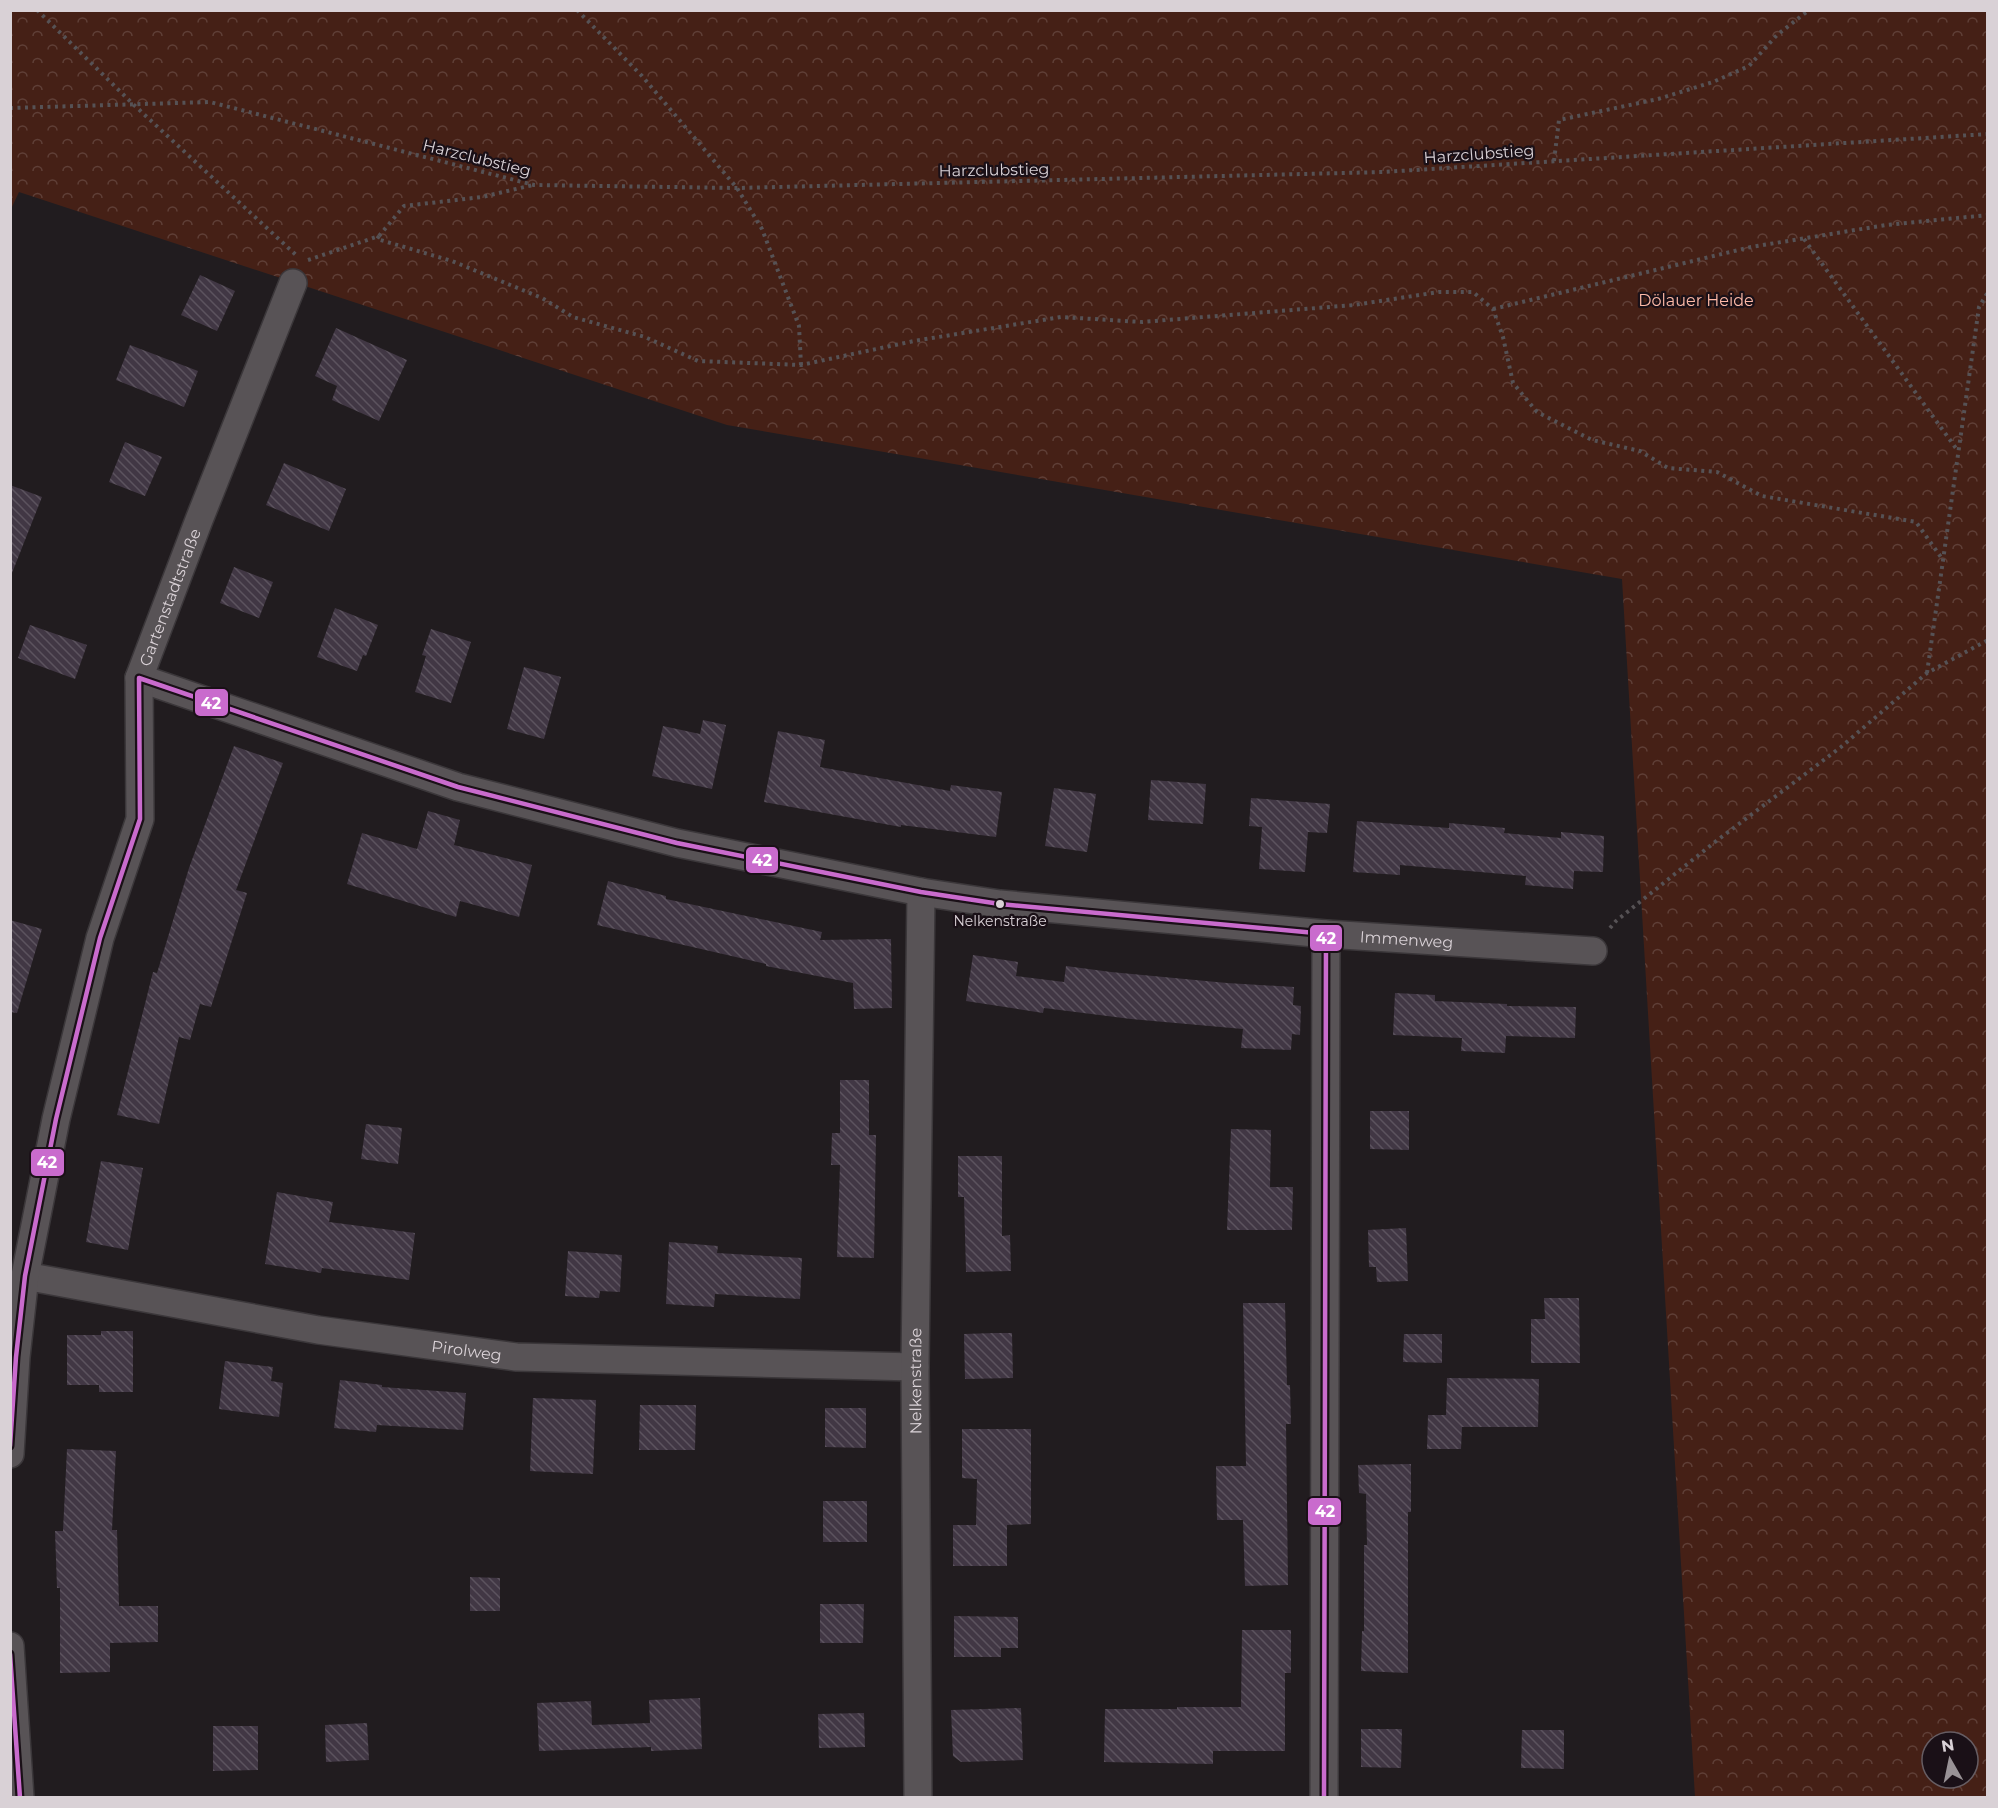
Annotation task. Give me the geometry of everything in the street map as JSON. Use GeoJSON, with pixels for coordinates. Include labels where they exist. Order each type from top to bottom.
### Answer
{"type":"FeatureCollection","features":[{"type":"Feature","properties":{"kind":"street","name":"Gartenstadtstraße"},"geometry":{"type":"LineString","coordinates":[[10,1454],[25,1276],[56,1119],[100,938],[140,819],[139,678],[293,283]]}},
{"type":"Feature","properties":{"kind":"street","name":"Immenweg"},"geometry":{"type":"LineString","coordinates":[[139,678],[458,787],[677,843],[921,892],[1000,904],[1326,933],[1593,951]]}},
{"type":"Feature","properties":{"kind":"street","name":"Nelkenstraße"},"geometry":{"type":"LineString","coordinates":[[918,1797],[915,1367],[921,892]]}},
{"type":"Feature","properties":{"kind":"street"},"geometry":{"type":"LineString","coordinates":[[1324,1797],[1326,933]]}},
{"type":"Feature","properties":{"kind":"street","name":"Pirolweg"},"geometry":{"type":"LineString","coordinates":[[25,1276],[318,1330],[516,1357],[915,1367]]}},
{"type":"Feature","properties":{"kind":"street"},"geometry":{"type":"LineString","coordinates":[[10,1646],[20,1797]]}},
{"type":"Feature","properties":{"kind":"path"},"geometry":{"type":"LineString","coordinates":[[37,10],[134,105],[303,261],[379,236],[404,206],[482,197],[534,185]]}},
{"type":"Feature","properties":{"kind":"path"},"geometry":{"type":"LineString","coordinates":[[577,10],[642,76],[737,188],[762,229],[799,326],[801,365]]}},
{"type":"Feature","properties":{"kind":"path"},"geometry":{"type":"LineString","coordinates":[[1554,161],[1558,120],[1658,99],[1713,82],[1749,66],[1777,35],[1809,10]]}},
{"type":"Feature","properties":{"kind":"path","name":"Harzclubstieg"},"geometry":{"type":"LineString","coordinates":[[10,108],[210,102],[534,185],[737,188],[1383,172],[1988,134]]}},
{"type":"Feature","properties":{"kind":"path"},"geometry":{"type":"LineString","coordinates":[[1494,309],[1751,247],[1886,225],[1988,215]]}},
{"type":"Feature","properties":{"kind":"path"},"geometry":{"type":"LineString","coordinates":[[379,236],[377,239],[452,261],[532,294],[573,317],[645,337],[698,361],[801,365],[914,341],[1061,317],[1142,322],[1354,305],[1439,291],[1473,292],[1494,309],[1513,383],[1537,412],[1592,440],[1640,451],[1668,468],[1717,472],[1761,496],[1916,522],[1943,560]]}},
{"type":"Feature","properties":{"kind":"path"},"geometry":{"type":"LineString","coordinates":[[1804,238],[1959,451]]}},
{"type":"Feature","properties":{"kind":"path"},"geometry":{"type":"LineString","coordinates":[[1927,673],[1979,307],[1988,292]]}},
{"type":"Feature","properties":{"kind":"path"},"geometry":{"type":"LineString","coordinates":[[1593,951],[1616,921],[1715,842],[1841,747],[1927,673],[1988,640]]}},
{"type":"Feature","properties":{"kind":"green space","name":"Dölauer Heide"},"geometry":{"type":"Polygon","coordinates":[[[11,11],[1987,11],[1987,1797],[1695,1797],[1622,579],[727,425],[19,192],[11,209],[11,11]]]}},
{"type":"Feature","properties":{"kind":"building"},"geometry":{"type":"Polygon","coordinates":[[[200,275],[235,291],[217,331],[181,315],[200,275]]]}},
{"type":"Feature","properties":{"kind":"building"},"geometry":{"type":"Polygon","coordinates":[[[336,328],[407,360],[379,421],[332,400],[337,386],[315,376],[336,328]]]}},
{"type":"Feature","properties":{"kind":"building"},"geometry":{"type":"Polygon","coordinates":[[[130,345],[198,371],[184,407],[116,380],[130,345]]]}},
{"type":"Feature","properties":{"kind":"building"},"geometry":{"type":"Polygon","coordinates":[[[125,442],[162,457],[145,496],[109,482],[125,442]]]}},
{"type":"Feature","properties":{"kind":"building"},"geometry":{"type":"Polygon","coordinates":[[[284,463],[346,489],[329,531],[266,505],[284,463]]]}},
{"type":"Feature","properties":{"kind":"building"},"geometry":{"type":"Polygon","coordinates":[[[10,485],[42,497],[12,573],[10,573],[10,485]]]}},
{"type":"Feature","properties":{"kind":"building"},"geometry":{"type":"Polygon","coordinates":[[[234,567],[273,582],[259,618],[220,603],[234,567]]]}},
{"type":"Feature","properties":{"kind":"building"},"geometry":{"type":"Polygon","coordinates":[[[335,608],[378,625],[366,656],[363,655],[357,671],[317,657],[335,608]]]}},
{"type":"Feature","properties":{"kind":"building"},"geometry":{"type":"Polygon","coordinates":[[[30,625],[87,645],[75,679],[18,658],[30,625]]]}},
{"type":"Feature","properties":{"kind":"building"},"geometry":{"type":"Polygon","coordinates":[[[431,629],[471,642],[451,703],[415,692],[426,656],[422,655],[431,629]]]}},
{"type":"Feature","properties":{"kind":"building"},"geometry":{"type":"Polygon","coordinates":[[[524,667],[561,677],[544,739],[507,729],[524,667]]]}},
{"type":"Feature","properties":{"kind":"building"},"geometry":{"type":"Polygon","coordinates":[[[703,720],[726,725],[712,789],[652,776],[663,726],[700,734],[703,720]]]}},
{"type":"Feature","properties":{"kind":"building"},"geometry":{"type":"Polygon","coordinates":[[[778,731],[825,740],[820,767],[950,791],[951,785],[1002,792],[996,837],[901,825],[901,827],[764,802],[778,731]]]}},
{"type":"Feature","properties":{"kind":"building"},"geometry":{"type":"Polygon","coordinates":[[[234,746],[283,763],[236,890],[247,893],[211,1007],[200,1004],[190,1040],[179,1037],[159,1124],[117,1115],[153,972],[157,973],[189,868],[234,746]]]}},
{"type":"Feature","properties":{"kind":"building"},"geometry":{"type":"Polygon","coordinates":[[[1151,780],[1206,784],[1203,824],[1148,820],[1151,780]]]}},
{"type":"Feature","properties":{"kind":"building"},"geometry":{"type":"Polygon","coordinates":[[[1054,788],[1096,794],[1087,852],[1045,846],[1054,788]]]}},
{"type":"Feature","properties":{"kind":"building"},"geometry":{"type":"Polygon","coordinates":[[[1251,798],[1330,804],[1327,833],[1308,832],[1305,872],[1259,869],[1262,827],[1249,826],[1251,798]]]}},
{"type":"Feature","properties":{"kind":"building"},"geometry":{"type":"Polygon","coordinates":[[[428,811],[460,820],[454,845],[532,865],[519,917],[460,901],[456,917],[347,884],[362,833],[417,849],[428,811]]]}},
{"type":"Feature","properties":{"kind":"building"},"geometry":{"type":"Polygon","coordinates":[[[1357,821],[1449,828],[1449,823],[1505,828],[1504,833],[1561,838],[1561,832],[1604,836],[1603,872],[1574,871],[1573,889],[1525,885],[1526,876],[1400,865],[1400,875],[1353,872],[1357,821]]]}},
{"type":"Feature","properties":{"kind":"building"},"geometry":{"type":"Polygon","coordinates":[[[608,881],[666,896],[666,899],[822,932],[820,940],[891,939],[892,1008],[854,1009],[853,983],[766,966],[766,964],[597,925],[608,881]]]}},
{"type":"Feature","properties":{"kind":"building"},"geometry":{"type":"Polygon","coordinates":[[[10,920],[42,929],[17,1013],[10,1012],[10,920]]]}},
{"type":"Feature","properties":{"kind":"building"},"geometry":{"type":"Polygon","coordinates":[[[973,955],[1018,962],[1016,976],[1064,982],[1066,966],[1227,983],[1294,987],[1293,1005],[1301,1006],[1300,1035],[1292,1034],[1291,1050],[1241,1048],[1243,1029],[1131,1019],[1044,1008],[1043,1013],[966,1001],[973,955]]]}},
{"type":"Feature","properties":{"kind":"building"},"geometry":{"type":"Polygon","coordinates":[[[1395,993],[1435,995],[1435,1001],[1507,1004],[1507,1006],[1576,1007],[1575,1038],[1506,1036],[1505,1053],[1461,1051],[1462,1038],[1393,1035],[1395,993]]]}},
{"type":"Feature","properties":{"kind":"building"},"geometry":{"type":"Polygon","coordinates":[[[840,1080],[869,1080],[869,1135],[876,1135],[874,1258],[837,1257],[840,1165],[831,1165],[832,1133],[840,1133],[840,1080]]]}},
{"type":"Feature","properties":{"kind":"building"},"geometry":{"type":"Polygon","coordinates":[[[1370,1111],[1409,1111],[1409,1150],[1370,1149],[1370,1111]]]}},
{"type":"Feature","properties":{"kind":"building"},"geometry":{"type":"Polygon","coordinates":[[[366,1124],[402,1128],[398,1164],[361,1159],[366,1124]]]}},
{"type":"Feature","properties":{"kind":"building"},"geometry":{"type":"Polygon","coordinates":[[[1231,1129],[1271,1130],[1270,1187],[1293,1187],[1292,1230],[1227,1230],[1231,1129]]]}},
{"type":"Feature","properties":{"kind":"building"},"geometry":{"type":"Polygon","coordinates":[[[958,1156],[1002,1156],[1002,1236],[1010,1235],[1011,1271],[966,1272],[964,1197],[958,1197],[958,1156]]]}},
{"type":"Feature","properties":{"kind":"building"},"geometry":{"type":"Polygon","coordinates":[[[101,1161],[143,1168],[128,1250],[86,1242],[101,1161]]]}},
{"type":"Feature","properties":{"kind":"building"},"geometry":{"type":"Polygon","coordinates":[[[277,1192],[333,1202],[329,1222],[415,1233],[409,1280],[322,1268],[321,1273],[265,1264],[277,1192]]]}},
{"type":"Feature","properties":{"kind":"building"},"geometry":{"type":"Polygon","coordinates":[[[1406,1228],[1408,1281],[1377,1282],[1376,1267],[1369,1267],[1368,1230],[1406,1228]]]}},
{"type":"Feature","properties":{"kind":"building"},"geometry":{"type":"Polygon","coordinates":[[[669,1242],[718,1246],[717,1253],[802,1258],[800,1299],[715,1294],[714,1307],[666,1304],[669,1242]]]}},
{"type":"Feature","properties":{"kind":"building"},"geometry":{"type":"Polygon","coordinates":[[[568,1251],[622,1255],[620,1292],[600,1291],[599,1298],[565,1296],[568,1251]]]}},
{"type":"Feature","properties":{"kind":"building"},"geometry":{"type":"Polygon","coordinates":[[[1544,1298],[1579,1298],[1580,1363],[1531,1363],[1531,1319],[1545,1319],[1544,1298]]]}},
{"type":"Feature","properties":{"kind":"building"},"geometry":{"type":"Polygon","coordinates":[[[1243,1303],[1285,1303],[1287,1385],[1290,1385],[1291,1424],[1286,1424],[1288,1585],[1245,1586],[1243,1520],[1217,1520],[1216,1466],[1246,1466],[1243,1303]]]}},
{"type":"Feature","properties":{"kind":"building"},"geometry":{"type":"Polygon","coordinates":[[[101,1331],[133,1331],[133,1392],[99,1392],[99,1385],[67,1385],[67,1335],[101,1335],[101,1331]]]}},
{"type":"Feature","properties":{"kind":"building"},"geometry":{"type":"Polygon","coordinates":[[[1012,1333],[1013,1378],[965,1379],[964,1334],[1012,1333]]]}},
{"type":"Feature","properties":{"kind":"building"},"geometry":{"type":"Polygon","coordinates":[[[1404,1334],[1442,1334],[1442,1363],[1403,1362],[1404,1334]]]}},
{"type":"Feature","properties":{"kind":"building"},"geometry":{"type":"Polygon","coordinates":[[[225,1361],[273,1367],[271,1381],[283,1383],[279,1417],[219,1409],[225,1361]]]}},
{"type":"Feature","properties":{"kind":"building"},"geometry":{"type":"Polygon","coordinates":[[[1447,1378],[1539,1379],[1538,1427],[1462,1427],[1461,1449],[1427,1449],[1428,1415],[1446,1415],[1447,1378]]]}},
{"type":"Feature","properties":{"kind":"building"},"geometry":{"type":"Polygon","coordinates":[[[340,1380],[382,1385],[382,1387],[466,1393],[463,1430],[377,1425],[376,1432],[334,1428],[340,1380]]]}},
{"type":"Feature","properties":{"kind":"building"},"geometry":{"type":"Polygon","coordinates":[[[533,1398],[596,1400],[593,1474],[530,1471],[533,1398]]]}},
{"type":"Feature","properties":{"kind":"building"},"geometry":{"type":"Polygon","coordinates":[[[640,1405],[696,1405],[695,1450],[639,1450],[640,1405]]]}},
{"type":"Feature","properties":{"kind":"building"},"geometry":{"type":"Polygon","coordinates":[[[825,1408],[866,1408],[866,1448],[825,1447],[825,1408]]]}},
{"type":"Feature","properties":{"kind":"building"},"geometry":{"type":"Polygon","coordinates":[[[962,1429],[1031,1429],[1031,1524],[1007,1525],[1007,1566],[953,1566],[953,1525],[976,1525],[977,1479],[962,1478],[962,1429]]]}},
{"type":"Feature","properties":{"kind":"building"},"geometry":{"type":"Polygon","coordinates":[[[67,1449],[116,1451],[112,1530],[117,1530],[119,1606],[158,1606],[158,1642],[110,1643],[110,1672],[60,1673],[60,1588],[57,1588],[55,1531],[63,1531],[67,1449]]]}},
{"type":"Feature","properties":{"kind":"building"},"geometry":{"type":"Polygon","coordinates":[[[1411,1464],[1411,1512],[1408,1512],[1408,1673],[1361,1671],[1362,1631],[1364,1631],[1364,1545],[1367,1545],[1366,1494],[1359,1493],[1358,1465],[1411,1464]]]}},
{"type":"Feature","properties":{"kind":"building"},"geometry":{"type":"Polygon","coordinates":[[[823,1501],[867,1501],[867,1542],[823,1542],[823,1501]]]}},
{"type":"Feature","properties":{"kind":"building"},"geometry":{"type":"Polygon","coordinates":[[[470,1577],[500,1578],[500,1611],[470,1611],[470,1577]]]}},
{"type":"Feature","properties":{"kind":"building"},"geometry":{"type":"Polygon","coordinates":[[[820,1604],[864,1604],[863,1643],[820,1643],[820,1604]]]}},
{"type":"Feature","properties":{"kind":"building"},"geometry":{"type":"Polygon","coordinates":[[[954,1616],[1018,1617],[1018,1648],[1001,1648],[1001,1657],[954,1657],[954,1616]]]}},
{"type":"Feature","properties":{"kind":"building"},"geometry":{"type":"Polygon","coordinates":[[[1242,1630],[1291,1630],[1291,1673],[1285,1673],[1285,1751],[1213,1751],[1213,1764],[1104,1762],[1105,1709],[1241,1707],[1242,1630]]]}},
{"type":"Feature","properties":{"kind":"building"},"geometry":{"type":"Polygon","coordinates":[[[700,1698],[702,1749],[651,1751],[651,1747],[539,1751],[537,1703],[591,1701],[592,1725],[650,1723],[649,1700],[700,1698]]]}},
{"type":"Feature","properties":{"kind":"building"},"geometry":{"type":"Polygon","coordinates":[[[1021,1708],[1023,1760],[961,1762],[953,1756],[951,1710],[1021,1708]]]}},
{"type":"Feature","properties":{"kind":"building"},"geometry":{"type":"Polygon","coordinates":[[[864,1713],[865,1747],[819,1748],[818,1714],[864,1713]]]}},
{"type":"Feature","properties":{"kind":"building"},"geometry":{"type":"Polygon","coordinates":[[[367,1723],[369,1760],[326,1762],[325,1725],[367,1723]]]}},
{"type":"Feature","properties":{"kind":"building"},"geometry":{"type":"Polygon","coordinates":[[[213,1726],[258,1726],[258,1770],[213,1771],[213,1726]]]}},
{"type":"Feature","properties":{"kind":"building"},"geometry":{"type":"Polygon","coordinates":[[[1361,1729],[1402,1729],[1401,1768],[1361,1767],[1361,1729]]]}},
{"type":"Feature","properties":{"kind":"building"},"geometry":{"type":"Polygon","coordinates":[[[1522,1730],[1564,1730],[1564,1769],[1521,1768],[1522,1730]]]}},
{"type":"Feature","properties":{"kind":"transit line","name":"42"},"geometry":{"type":"LineString","coordinates":[[10,1446],[16,1357],[25,1276],[56,1119],[100,938],[140,819],[139,678],[458,787],[677,843],[921,892],[1000,904],[1326,934],[1324,1798]]}},
{"type":"Feature","properties":{"kind":"transit line","name":"42"},"geometry":{"type":"LineString","coordinates":[[10,1654],[20,1798]]}},
{"type":"Feature","properties":{"kind":"place","name":"Nelkenstraße"},"geometry":{"type":"Point","coordinates":[1000,904]}}]}
